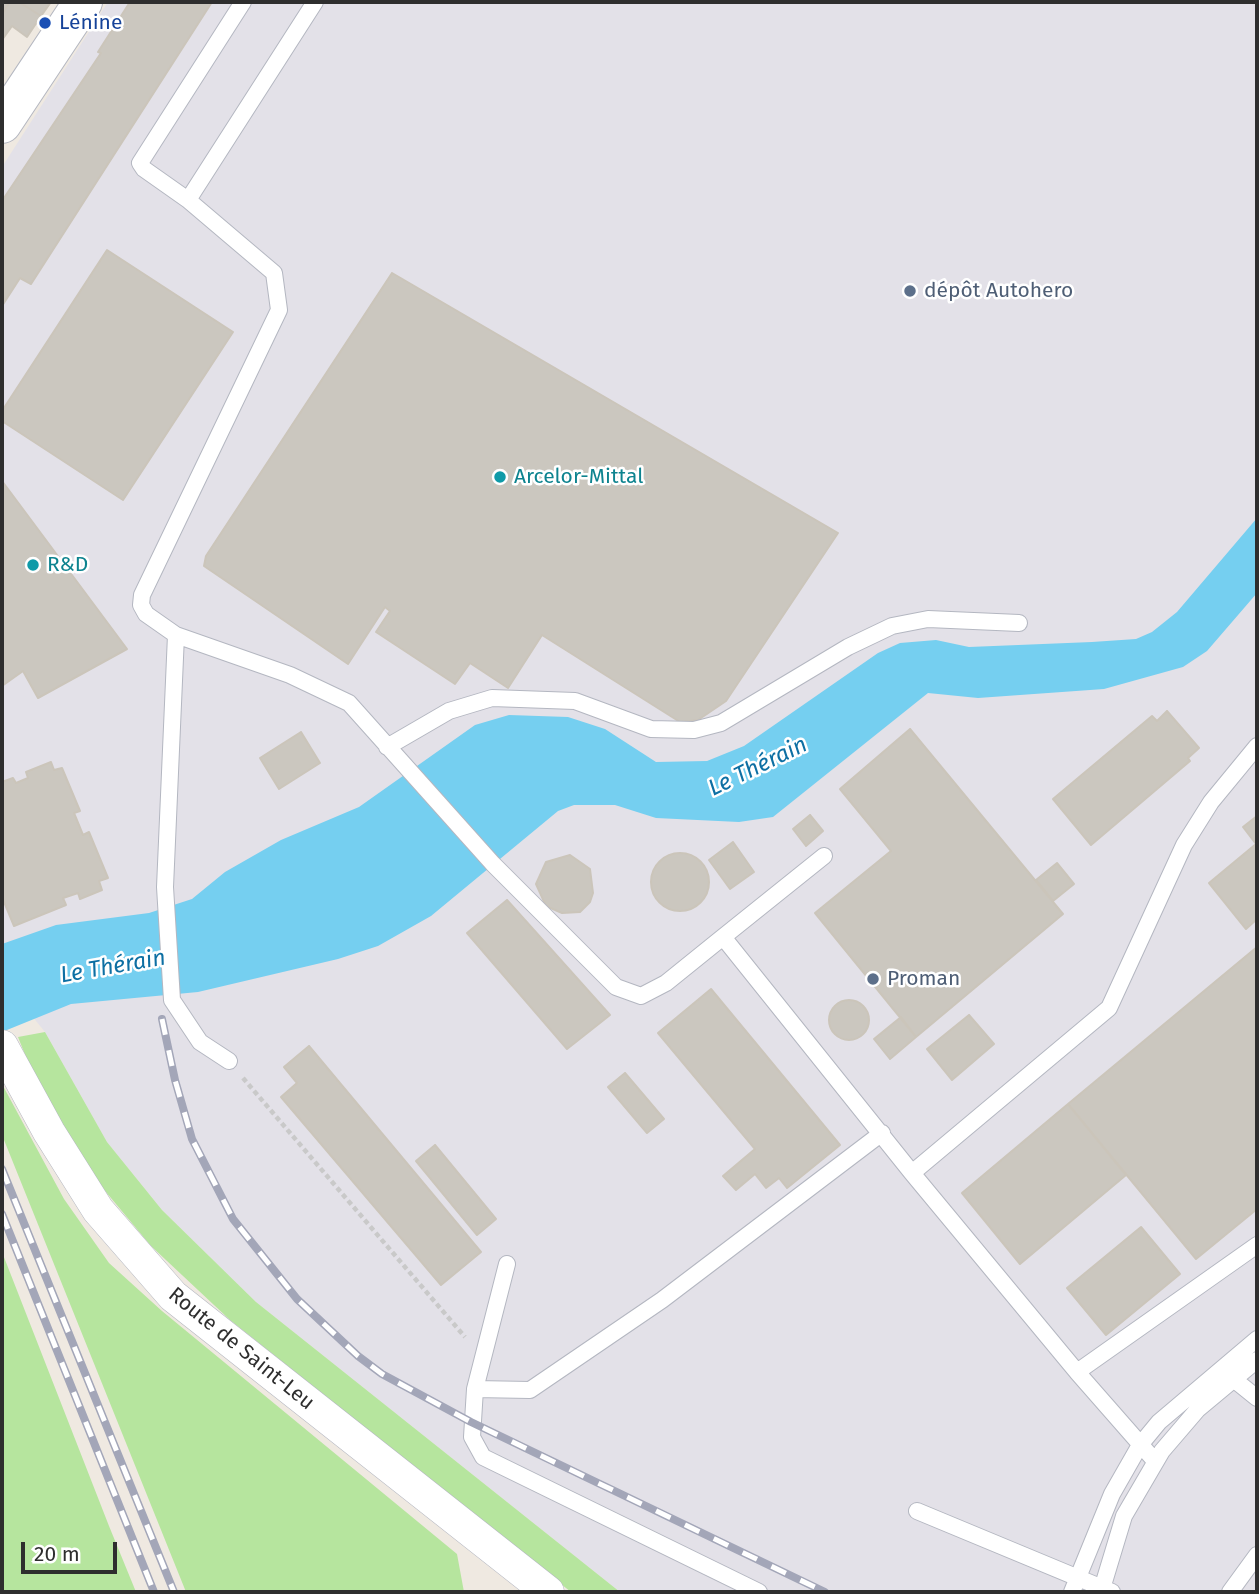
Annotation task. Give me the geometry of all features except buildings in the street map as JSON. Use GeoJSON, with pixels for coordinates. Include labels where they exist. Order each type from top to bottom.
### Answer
{"type":"FeatureCollection","features":[{"type":"Feature","properties":{"kind":"street"},"geometry":{"type":"LineString","coordinates":[[6,109],[83,2]]}},
{"type":"Feature","properties":{"kind":"street","name":"Route de Saint-Leu"},"geometry":{"type":"LineString","coordinates":[[2,1046],[48,1132],[98,1210],[173,1296],[548,1592]]}},
{"type":"Feature","properties":{"kind":"lane"},"geometry":{"type":"LineString","coordinates":[[243,2],[140,163],[274,273],[279,310],[142,595],[141,604],[146,614],[176,635],[290,676],[349,703],[408,772],[494,864],[616,987],[641,996],[666,983],[824,856]]}},
{"type":"Feature","properties":{"kind":"lane"},"geometry":{"type":"LineString","coordinates":[[188,200],[316,2]]}},
{"type":"Feature","properties":{"kind":"lane"},"geometry":{"type":"LineString","coordinates":[[387,747],[449,711],[492,698],[575,701],[651,729],[694,730],[721,723],[848,648],[892,626],[928,619],[1019,623]]}},
{"type":"Feature","properties":{"kind":"lane"},"geometry":{"type":"LineString","coordinates":[[176,635],[165,887],[172,1000],[200,1042],[229,1061]]}},
{"type":"Feature","properties":{"kind":"lane"},"geometry":{"type":"LineString","coordinates":[[912,1173],[1108,1008],[1184,845],[1211,802],[1257,746]]}},
{"type":"Feature","properties":{"kind":"lane"},"geometry":{"type":"LineString","coordinates":[[723,937],[912,1173],[1077,1372],[1155,1461]]}},
{"type":"Feature","properties":{"kind":"lane"},"geometry":{"type":"LineString","coordinates":[[475,1389],[530,1390],[662,1300],[882,1133]]}},
{"type":"Feature","properties":{"kind":"lane"},"geometry":{"type":"LineString","coordinates":[[1077,1372],[1257,1245]]}},
{"type":"Feature","properties":{"kind":"lane"},"geometry":{"type":"LineString","coordinates":[[507,1264],[475,1389],[472,1437],[483,1457],[759,1592]]}},
{"type":"Feature","properties":{"kind":"lane"},"geometry":{"type":"LineString","coordinates":[[917,1511],[1074,1585],[1105,1591],[1124,1516],[1155,1461],[1257,1339]]}},
{"type":"Feature","properties":{"kind":"lane"},"geometry":{"type":"LineString","coordinates":[[1074,1585],[1112,1494],[1140,1445],[1159,1422],[1227,1374],[1257,1360]]}},
{"type":"Feature","properties":{"kind":"lane"},"geometry":{"type":"LineString","coordinates":[[1227,1374],[1257,1398]]}},
{"type":"Feature","properties":{"kind":"lane"},"geometry":{"type":"LineString","coordinates":[[1230,1592],[1257,1555]]}},
{"type":"Feature","properties":{"kind":"path"},"geometry":{"type":"LineString","coordinates":[[229,1061],[483,1357]]}},
{"type":"Feature","properties":{"kind":"shaded area"},"geometry":{"type":"Polygon","coordinates":[[[108,2],[1257,2],[1257,1592],[620,1592],[256,1302],[162,1210],[107,1142],[45,1032],[2,979],[2,167],[108,2]]]}},
{"type":"Feature","properties":{"kind":"green space"},"geometry":{"type":"Polygon","coordinates":[[[45,1032],[107,1142],[162,1210],[256,1302],[620,1592],[571,1592],[230,1320],[151,1246],[86,1168],[38,1087],[18,1037],[45,1032]]]}},
{"type":"Feature","properties":{"kind":"green space"},"geometry":{"type":"Polygon","coordinates":[[[2,1084],[64,1199],[109,1263],[162,1311],[457,1554],[464,1592],[186,1592],[2,1135],[2,1084]]]}},
{"type":"Feature","properties":{"kind":"green space"},"geometry":{"type":"Polygon","coordinates":[[[2,1252],[109,1526],[136,1592],[2,1592],[2,1252]]]}},
{"type":"Feature","properties":{"kind":"water","name":"Le Thérain"},"geometry":{"type":"Polygon","coordinates":[[[1257,518],[1257,593],[1207,651],[1183,667],[1104,689],[978,698],[928,693],[773,817],[739,822],[656,818],[615,805],[574,805],[558,811],[431,916],[378,946],[338,959],[198,992],[71,1004],[2,1032],[2,944],[56,925],[149,913],[192,899],[225,872],[281,840],[359,807],[475,725],[509,715],[568,717],[605,729],[656,762],[707,761],[744,746],[878,653],[900,643],[936,640],[969,647],[1092,642],[1136,639],[1152,632],[1177,612],[1257,518]]]}},
{"type":"Feature","properties":{"kind":"railway"},"geometry":{"type":"LineString","coordinates":[[162,1019],[175,1080],[192,1139],[233,1219],[297,1299],[358,1356],[382,1374],[471,1422],[825,1592]]}},
{"type":"Feature","properties":{"kind":"railway"},"geometry":{"type":"LineString","coordinates":[[2,1169],[174,1592]]}},
{"type":"Feature","properties":{"kind":"railway"},"geometry":{"type":"LineString","coordinates":[[2,1214],[154,1592]]}},
{"type":"Feature","properties":{"kind":"place","name":"Lénine"},"geometry":{"type":"Point","coordinates":[45,23]}},
{"type":"Feature","properties":{"kind":"place","name":"dépôt Autohero"},"geometry":{"type":"Point","coordinates":[910,291]}},
{"type":"Feature","properties":{"kind":"place","name":"Arcelor-Mittal"},"geometry":{"type":"Point","coordinates":[500,477]}},
{"type":"Feature","properties":{"kind":"place","name":"R&D"},"geometry":{"type":"Point","coordinates":[33,565]}},
{"type":"Feature","properties":{"kind":"place","name":"Proman"},"geometry":{"type":"Point","coordinates":[873,979]}}]}
